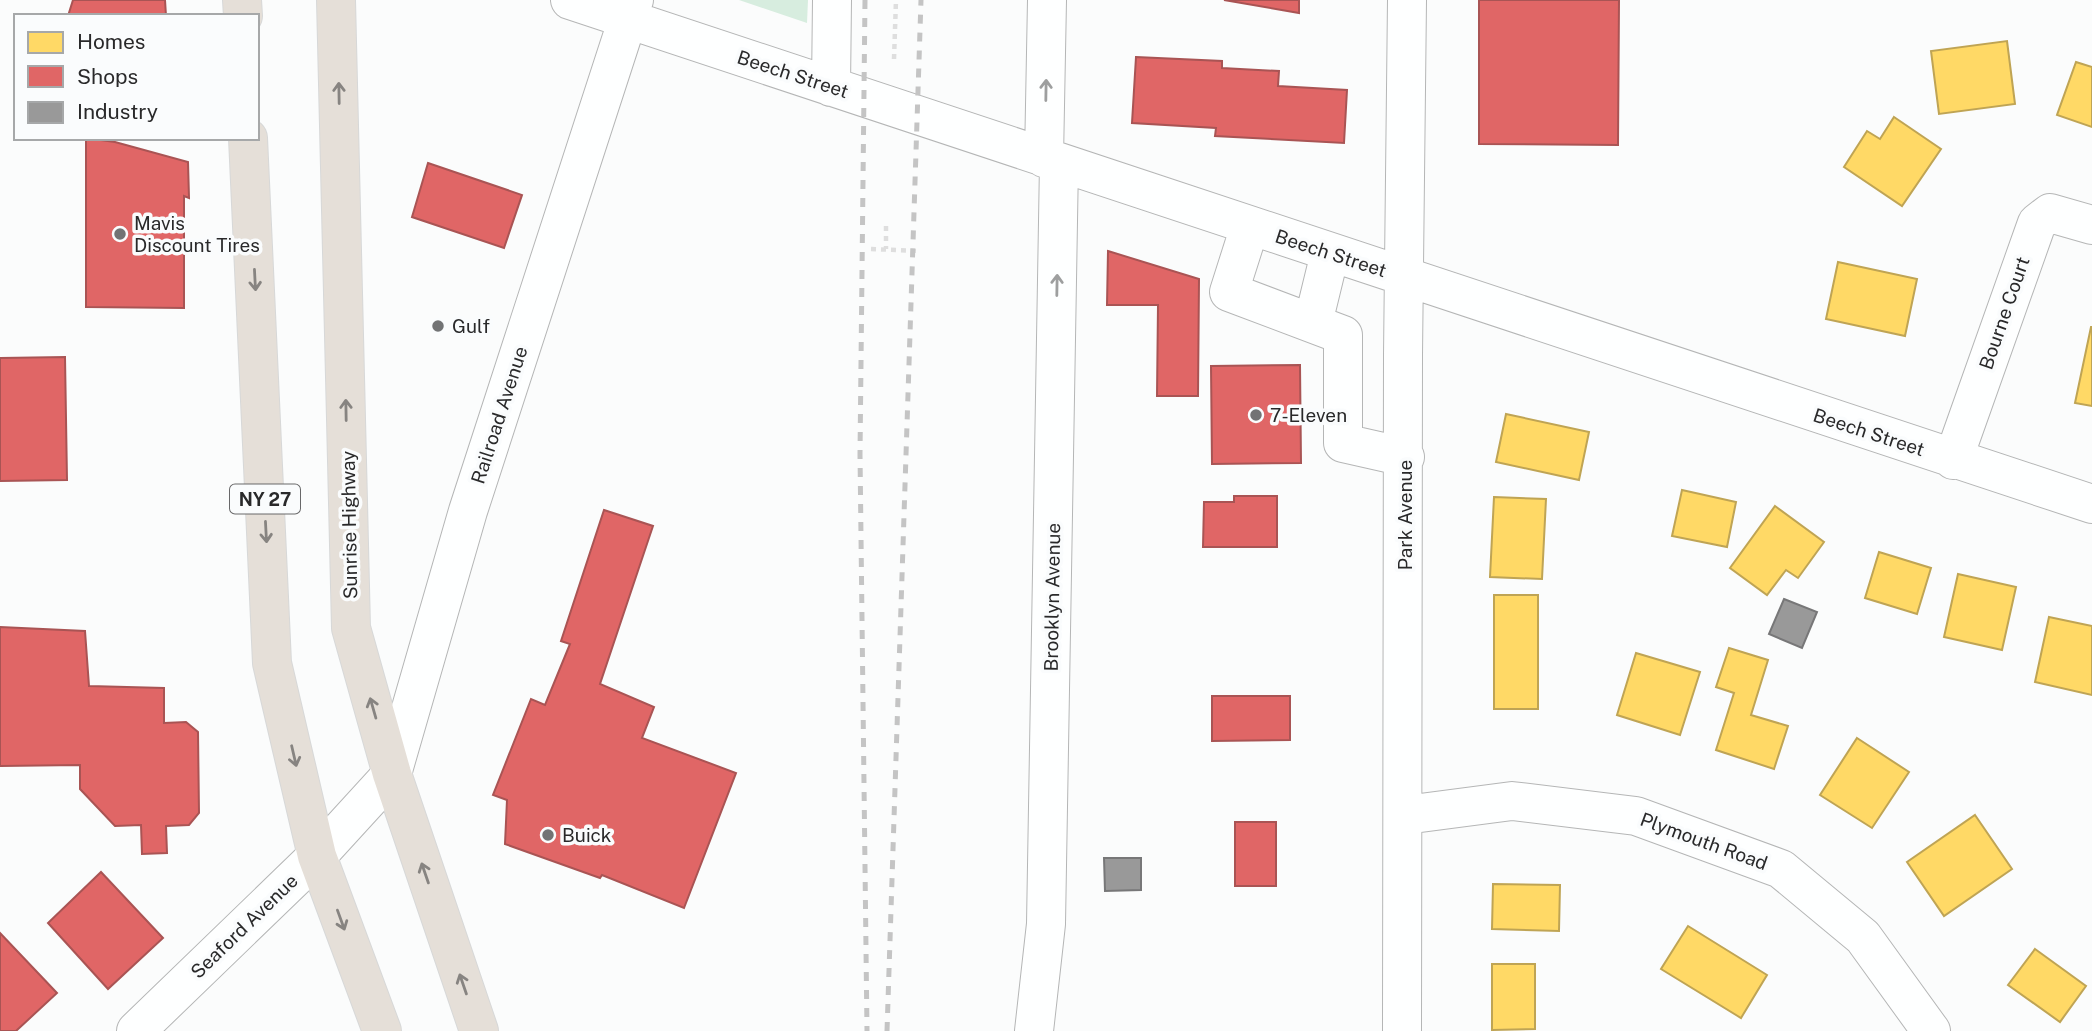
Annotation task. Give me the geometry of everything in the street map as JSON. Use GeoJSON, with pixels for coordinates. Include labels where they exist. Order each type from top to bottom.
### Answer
{"type":"FeatureCollection","features":[{"type":"Feature","properties":{"kind":"highway","name":"Sunrise Highway"},"geometry":{"type":"LineString","coordinates":[[336,0],[351,628],[392,774],[479,1031]]}},
{"type":"Feature","properties":{"kind":"highway","name":"NY 27"},"geometry":{"type":"LineString","coordinates":[[248,140],[272,663],[317,856],[382,1031]]}},
{"type":"Feature","properties":{"kind":"street","name":"Beech Street"},"geometry":{"type":"LineString","coordinates":[[570,0],[631,10],[831,87],[2092,504]]}},
{"type":"Feature","properties":{"kind":"street"},"geometry":{"type":"LineString","coordinates":[[831,87],[832,0]]}},
{"type":"Feature","properties":{"kind":"street","name":"Brooklyn Avenue"},"geometry":{"type":"LineString","coordinates":[[1034,1031],[1046,924],[1056,354],[1047,0]]}},
{"type":"Feature","properties":{"kind":"street","name":"Park Avenue"},"geometry":{"type":"LineString","coordinates":[[1402,1031],[1405,815],[1403,355],[1407,0]]}},
{"type":"Feature","properties":{"kind":"street","name":"Railroad Avenue"},"geometry":{"type":"LineString","coordinates":[[350,820],[392,774],[468,511],[631,10]]}},
{"type":"Feature","properties":{"kind":"street","name":"Bourne Court"},"geometry":{"type":"LineString","coordinates":[[1953,460],[2037,223],[2050,213],[2092,225]]}},
{"type":"Feature","properties":{"kind":"street"},"geometry":{"type":"LineString","coordinates":[[1250,226],[1229,292],[1403,355]]}},
{"type":"Feature","properties":{"kind":"street"},"geometry":{"type":"LineString","coordinates":[[1330,253],[1328,329],[1343,443],[1405,457]]}},
{"type":"Feature","properties":{"kind":"street","name":"Plymouth Road"},"geometry":{"type":"LineString","coordinates":[[1405,815],[1511,801],[1636,816],[1781,869],[1863,937],[1931,1031]]}},
{"type":"Feature","properties":{"kind":"street","name":"Seaford Avenue"},"geometry":{"type":"LineString","coordinates":[[136,1031],[317,856],[350,820]]}},
{"type":"Feature","properties":{"kind":"path"},"geometry":{"type":"LineString","coordinates":[[894,59],[896,0]]}},
{"type":"Feature","properties":{"kind":"path"},"geometry":{"type":"LineString","coordinates":[[886,226],[886,249]]}},
{"type":"Feature","properties":{"kind":"path"},"geometry":{"type":"LineString","coordinates":[[871,248],[919,251]]}},
{"type":"Feature","properties":{"kind":"green space"},"geometry":{"type":"Polygon","coordinates":[[[739,0],[808,0],[807,23],[739,0]]]}},
{"type":"Feature","properties":{"kind":"building: Homes"},"geometry":{"type":"Polygon","coordinates":[[[2007,41],[2015,104],[1939,114],[1931,51],[2007,41]]]}},
{"type":"Feature","properties":{"kind":"building: Homes"},"geometry":{"type":"Polygon","coordinates":[[[2076,62],[2092,67],[2092,127],[2057,115],[2076,62]]]}},
{"type":"Feature","properties":{"kind":"building: Homes"},"geometry":{"type":"Polygon","coordinates":[[[1894,117],[1941,149],[1902,206],[1844,167],[1867,131],[1880,139],[1894,117]]]}},
{"type":"Feature","properties":{"kind":"building: Homes"},"geometry":{"type":"Polygon","coordinates":[[[1838,262],[1917,279],[1905,336],[1826,319],[1838,262]]]}},
{"type":"Feature","properties":{"kind":"building: Homes"},"geometry":{"type":"Polygon","coordinates":[[[2092,327],[2092,406],[2075,403],[2092,327]]]}},
{"type":"Feature","properties":{"kind":"building: Homes"},"geometry":{"type":"Polygon","coordinates":[[[1506,414],[1589,432],[1579,480],[1496,462],[1506,414]]]}},
{"type":"Feature","properties":{"kind":"building: Homes"},"geometry":{"type":"Polygon","coordinates":[[[1682,490],[1736,502],[1727,547],[1672,536],[1682,490]]]}},
{"type":"Feature","properties":{"kind":"building: Homes"},"geometry":{"type":"Polygon","coordinates":[[[1494,497],[1546,499],[1542,579],[1490,577],[1494,497]]]}},
{"type":"Feature","properties":{"kind":"building: Homes"},"geometry":{"type":"Polygon","coordinates":[[[1775,506],[1824,542],[1798,578],[1786,570],[1767,595],[1730,568],[1775,506]]]}},
{"type":"Feature","properties":{"kind":"building: Homes"},"geometry":{"type":"Polygon","coordinates":[[[1879,552],[1931,568],[1917,614],[1865,598],[1879,552]]]}},
{"type":"Feature","properties":{"kind":"building: Homes"},"geometry":{"type":"Polygon","coordinates":[[[1958,574],[2016,587],[2002,650],[1944,637],[1958,574]]]}},
{"type":"Feature","properties":{"kind":"building: Homes"},"geometry":{"type":"Polygon","coordinates":[[[1494,595],[1538,595],[1538,709],[1494,709],[1494,595]]]}},
{"type":"Feature","properties":{"kind":"building: Homes"},"geometry":{"type":"Polygon","coordinates":[[[2049,617],[2092,626],[2092,695],[2035,682],[2049,617]]]}},
{"type":"Feature","properties":{"kind":"building: Homes"},"geometry":{"type":"Polygon","coordinates":[[[1729,648],[1768,660],[1751,715],[1788,726],[1774,769],[1716,750],[1734,693],[1716,687],[1729,648]]]}},
{"type":"Feature","properties":{"kind":"building: Homes"},"geometry":{"type":"Polygon","coordinates":[[[1636,653],[1700,672],[1680,735],[1617,715],[1636,653]]]}},
{"type":"Feature","properties":{"kind":"building: Homes"},"geometry":{"type":"Polygon","coordinates":[[[1857,738],[1909,772],[1872,828],[1820,795],[1857,738]]]}},
{"type":"Feature","properties":{"kind":"building: Homes"},"geometry":{"type":"Polygon","coordinates":[[[1975,815],[2012,869],[1944,916],[1907,862],[1975,815]]]}},
{"type":"Feature","properties":{"kind":"building: Homes"},"geometry":{"type":"Polygon","coordinates":[[[1493,884],[1560,885],[1559,931],[1492,929],[1493,884]]]}},
{"type":"Feature","properties":{"kind":"building: Homes"},"geometry":{"type":"Polygon","coordinates":[[[1688,926],[1767,975],[1741,1018],[1661,969],[1688,926]]]}},
{"type":"Feature","properties":{"kind":"building: Homes"},"geometry":{"type":"Polygon","coordinates":[[[2035,949],[2086,986],[2060,1022],[2008,985],[2035,949]]]}},
{"type":"Feature","properties":{"kind":"building: Homes"},"geometry":{"type":"Polygon","coordinates":[[[1492,964],[1535,964],[1535,1029],[1492,1030],[1492,964]]]}},
{"type":"Feature","properties":{"kind":"building: Shops"},"geometry":{"type":"Polygon","coordinates":[[[73,0],[165,0],[166,14],[69,14],[73,0]]]}},
{"type":"Feature","properties":{"kind":"building: Shops"},"geometry":{"type":"Polygon","coordinates":[[[1224,0],[1299,0],[1299,13],[1224,0]]]}},
{"type":"Feature","properties":{"kind":"building: Shops"},"geometry":{"type":"Polygon","coordinates":[[[1479,0],[1619,0],[1618,145],[1479,144],[1479,0]]]}},
{"type":"Feature","properties":{"kind":"building: Shops"},"geometry":{"type":"Polygon","coordinates":[[[1136,57],[1222,61],[1222,68],[1279,71],[1278,86],[1347,90],[1344,143],[1215,136],[1216,128],[1132,123],[1136,57]]]}},
{"type":"Feature","properties":{"kind":"building: Shops"},"geometry":{"type":"Polygon","coordinates":[[[86,140],[115,142],[188,162],[189,198],[184,196],[184,308],[86,307],[86,140]]]}},
{"type":"Feature","properties":{"kind":"building: Shops"},"geometry":{"type":"Polygon","coordinates":[[[428,163],[522,195],[504,248],[412,217],[428,163]]]}},
{"type":"Feature","properties":{"kind":"building: Shops"},"geometry":{"type":"Polygon","coordinates":[[[1108,251],[1199,279],[1198,396],[1157,396],[1158,305],[1107,305],[1108,251]]]}},
{"type":"Feature","properties":{"kind":"building: Shops"},"geometry":{"type":"Polygon","coordinates":[[[65,357],[67,480],[0,481],[0,358],[65,357]]]}},
{"type":"Feature","properties":{"kind":"building: Shops","name":"7-Eleven"},"geometry":{"type":"Polygon","coordinates":[[[1300,365],[1301,463],[1212,464],[1211,366],[1300,365]]]}},
{"type":"Feature","properties":{"kind":"building: Shops"},"geometry":{"type":"Polygon","coordinates":[[[1234,496],[1277,496],[1277,547],[1203,547],[1204,502],[1234,502],[1234,496]]]}},
{"type":"Feature","properties":{"kind":"building: Shops"},"geometry":{"type":"Polygon","coordinates":[[[604,510],[653,526],[600,684],[654,707],[642,738],[736,773],[684,908],[602,875],[600,878],[505,844],[507,800],[493,795],[531,699],[545,705],[570,644],[561,641],[604,510]]]}},
{"type":"Feature","properties":{"kind":"building: Shops"},"geometry":{"type":"Polygon","coordinates":[[[0,627],[85,631],[89,686],[164,688],[164,723],[186,722],[198,732],[199,813],[189,825],[166,826],[167,853],[142,854],[141,825],[115,826],[80,789],[80,765],[0,766],[0,627]]]}},
{"type":"Feature","properties":{"kind":"building: Shops"},"geometry":{"type":"Polygon","coordinates":[[[1212,696],[1290,696],[1290,740],[1212,741],[1212,696]]]}},
{"type":"Feature","properties":{"kind":"building: Shops"},"geometry":{"type":"Polygon","coordinates":[[[1235,822],[1276,822],[1276,886],[1235,886],[1235,822]]]}},
{"type":"Feature","properties":{"kind":"building: Shops"},"geometry":{"type":"Polygon","coordinates":[[[101,872],[163,938],[108,989],[48,923],[101,872]]]}},
{"type":"Feature","properties":{"kind":"building: Shops"},"geometry":{"type":"Polygon","coordinates":[[[0,933],[57,993],[16,1031],[0,1031],[0,933]]]}},
{"type":"Feature","properties":{"kind":"building: Industry"},"geometry":{"type":"Polygon","coordinates":[[[1784,599],[1817,612],[1802,648],[1769,634],[1784,599]]]}},
{"type":"Feature","properties":{"kind":"building: Industry"},"geometry":{"type":"Polygon","coordinates":[[[1104,858],[1141,858],[1141,890],[1105,891],[1104,858]]]}},
{"type":"Feature","properties":{"kind":"railway"},"geometry":{"type":"LineString","coordinates":[[865,0],[860,454],[867,1031]]}},
{"type":"Feature","properties":{"kind":"railway"},"geometry":{"type":"LineString","coordinates":[[887,1031],[921,0]]}},
{"type":"Feature","properties":{"kind":"place","name":"Mavis Discount Tires"},"geometry":{"type":"Point","coordinates":[120,234]}},
{"type":"Feature","properties":{"kind":"place","name":"Gulf"},"geometry":{"type":"Point","coordinates":[438,326]}},
{"type":"Feature","properties":{"kind":"place","name":"7-Eleven"},"geometry":{"type":"Point","coordinates":[1256,415]}},
{"type":"Feature","properties":{"kind":"place","name":"Buick"},"geometry":{"type":"Point","coordinates":[548,835]}}]}
